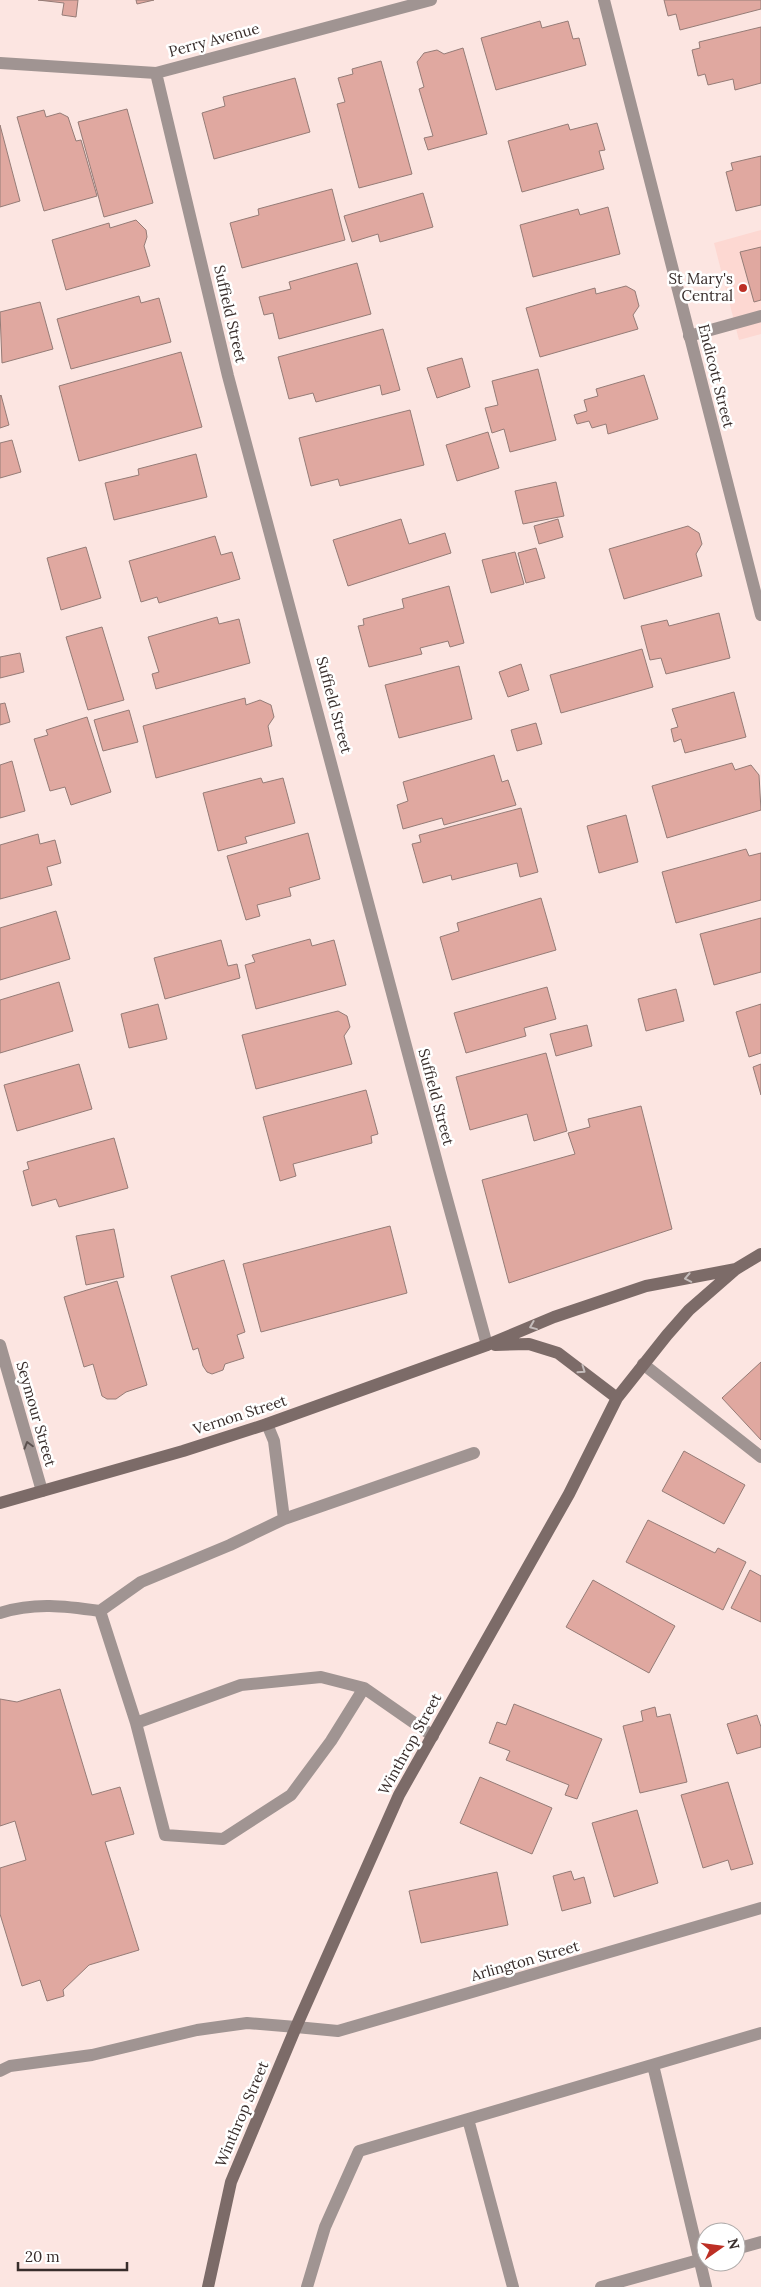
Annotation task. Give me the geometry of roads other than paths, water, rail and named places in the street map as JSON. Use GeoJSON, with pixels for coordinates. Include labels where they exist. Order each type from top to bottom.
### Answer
{"type":"FeatureCollection","features":[{"type":"Feature","properties":{"kind":"main road"},"geometry":{"type":"LineString","coordinates":[[736,1268],[761,1254]]}},
{"type":"Feature","properties":{"kind":"main road","name":"Vernon Street"},"geometry":{"type":"LineString","coordinates":[[0,1503],[183,1451],[267,1424],[487,1345],[554,1317],[646,1286],[736,1268]]}},
{"type":"Feature","properties":{"kind":"main road","name":"Winthrop Street"},"geometry":{"type":"LineString","coordinates":[[208,2286],[231,2182],[296,2027],[399,1795],[523,1572],[569,1494],[617,1398],[642,1364],[689,1310],[736,1268]]}},
{"type":"Feature","properties":{"kind":"main road"},"geometry":{"type":"LineString","coordinates":[[487,1345],[529,1344],[558,1353],[617,1398]]}},
{"type":"Feature","properties":{"kind":"street","name":"Perry Avenue"},"geometry":{"type":"LineString","coordinates":[[0,63],[156,72],[431,0]]}},
{"type":"Feature","properties":{"kind":"street","name":"Endicott Street"},"geometry":{"type":"LineString","coordinates":[[604,0],[761,615]]}},
{"type":"Feature","properties":{"kind":"street","name":"Suffield Street"},"geometry":{"type":"LineString","coordinates":[[156,72],[228,376],[487,1345]]}},
{"type":"Feature","properties":{"kind":"street"},"geometry":{"type":"LineString","coordinates":[[689,336],[761,316]]}},
{"type":"Feature","properties":{"kind":"street","name":"Seymour Street"},"geometry":{"type":"LineString","coordinates":[[0,1345],[42,1491]]}},
{"type":"Feature","properties":{"kind":"street"},"geometry":{"type":"LineString","coordinates":[[642,1364],[761,1457]]}},
{"type":"Feature","properties":{"kind":"street"},"geometry":{"type":"LineString","coordinates":[[267,1424],[274,1442],[284,1519]]}},
{"type":"Feature","properties":{"kind":"street"},"geometry":{"type":"LineString","coordinates":[[0,1613],[17,1607],[52,1604],[100,1611],[141,1582],[230,1545],[284,1519],[474,1453]]}},
{"type":"Feature","properties":{"kind":"street"},"geometry":{"type":"LineString","coordinates":[[100,1611],[136,1723],[165,1836],[223,1839],[291,1795],[331,1741],[364,1688]]}},
{"type":"Feature","properties":{"kind":"street"},"geometry":{"type":"LineString","coordinates":[[136,1723],[241,1686],[321,1677],[364,1688],[433,1736]]}},
{"type":"Feature","properties":{"kind":"street","name":"Arlington Street"},"geometry":{"type":"LineString","coordinates":[[3,2067],[92,2055],[197,2030],[247,2023],[338,2031],[761,1908]]}},
{"type":"Feature","properties":{"kind":"street"},"geometry":{"type":"LineString","coordinates":[[307,2287],[324,2227],[359,2151],[761,2033]]}},
{"type":"Feature","properties":{"kind":"street"},"geometry":{"type":"LineString","coordinates":[[654,2065],[696,2231]]}},
{"type":"Feature","properties":{"kind":"street"},"geometry":{"type":"LineString","coordinates":[[468,2119],[513,2287]]}},
{"type":"Feature","properties":{"kind":"street"},"geometry":{"type":"LineString","coordinates":[[746,2246],[761,2242]]}},
{"type":"Feature","properties":{"kind":"street"},"geometry":{"type":"LineString","coordinates":[[602,2287],[696,2261]]}},
{"type":"Feature","properties":{"kind":"street"},"geometry":{"type":"LineString","coordinates":[[704,2272],[706,2287]]}},
{"type":"Feature","properties":{"kind":"place","name":"St Mary's Central"},"geometry":{"type":"Point","coordinates":[743,288]}}]}
